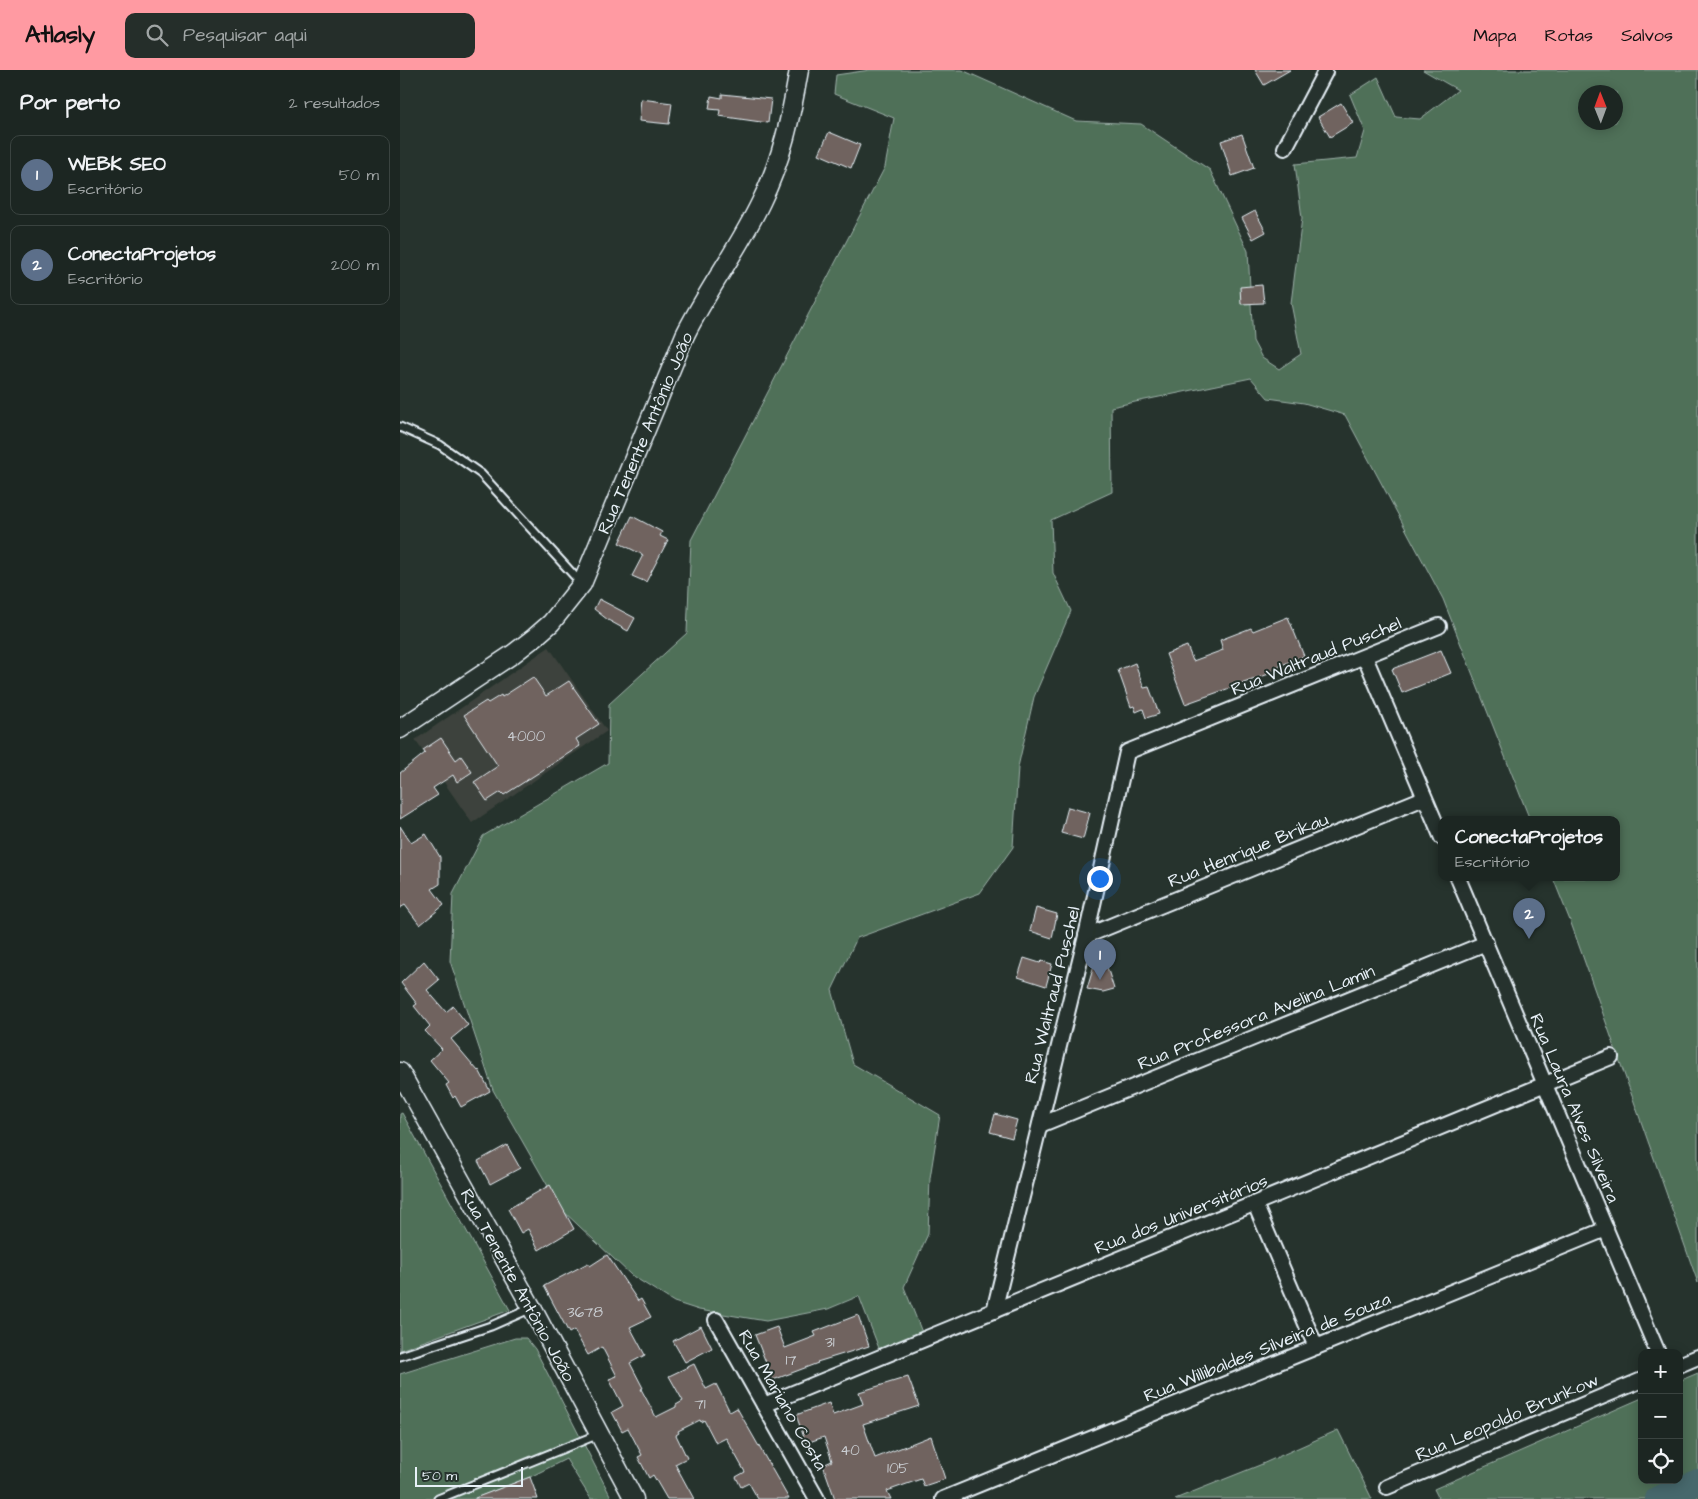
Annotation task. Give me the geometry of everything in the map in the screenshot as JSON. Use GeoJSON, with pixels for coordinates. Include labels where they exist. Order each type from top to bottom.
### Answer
{"type":"FeatureCollection","features":[{"type":"Feature","properties":{"kind":"street","name":"Rua Tenente Antônio João"},"geometry":{"type":"LineString","coordinates":[[400,729],[513,654],[535,637],[551,623],[582,584],[685,335],[699,307],[761,203],[772,179],[790,123],[799,70]]}},
{"type":"Feature","properties":{"kind":"street"},"geometry":{"type":"LineString","coordinates":[[1285,148],[1325,72],[1324,70]]}},
{"type":"Feature","properties":{"kind":"street","name":"Rua Waltraud Puschel"},"geometry":{"type":"LineString","coordinates":[[994,1311],[1086,936],[1127,752],[1439,626]]}},
{"type":"Feature","properties":{"kind":"street"},"geometry":{"type":"LineString","coordinates":[[1365,657],[1438,829]]}},
{"type":"Feature","properties":{"kind":"street","name":"Rua Henrique Brikau"},"geometry":{"type":"LineString","coordinates":[[1086,936],[1424,798]]}},
{"type":"Feature","properties":{"kind":"street","name":"Rua Laura Alves Silveira"},"geometry":{"type":"LineString","coordinates":[[1459,881],[1656,1349]]}},
{"type":"Feature","properties":{"kind":"street","name":"Rua Professora Avelina Lamin"},"geometry":{"type":"LineString","coordinates":[[1040,1125],[1486,943]]}},
{"type":"Feature","properties":{"kind":"street","name":"Rua dos Universitários"},"geometry":{"type":"LineString","coordinates":[[764,1405],[1611,1057]]}},
{"type":"Feature","properties":{"kind":"street","name":"Rua Tenente Antônio João"},"geometry":{"type":"LineString","coordinates":[[400,1072],[532,1308],[634,1499]]}},
{"type":"Feature","properties":{"kind":"street"},"geometry":{"type":"LineString","coordinates":[[1254,1204],[1316,1347]]}},
{"type":"Feature","properties":{"kind":"street","name":"Rua Willibaldes Silveira de Souza"},"geometry":{"type":"LineString","coordinates":[[943,1499],[1606,1229]]}},
{"type":"Feature","properties":{"kind":"street","name":"Rua Mariano Costa"},"geometry":{"type":"LineString","coordinates":[[716,1320],[818,1499]]}},
{"type":"Feature","properties":{"kind":"street"},"geometry":{"type":"LineString","coordinates":[[1683,1363],[1698,1357]]}},
{"type":"Feature","properties":{"kind":"street","name":"Rua Leopoldo Brunkow"},"geometry":{"type":"LineString","coordinates":[[1387,1488],[1638,1382]]}},
{"type":"Feature","properties":{"kind":"lane"},"geometry":{"type":"LineString","coordinates":[[400,427],[440,445],[481,474],[582,584]]}},
{"type":"Feature","properties":{"kind":"lane"},"geometry":{"type":"LineString","coordinates":[[400,1356],[490,1326],[532,1308]]}},
{"type":"Feature","properties":{"kind":"lane"},"geometry":{"type":"LineString","coordinates":[[438,1499],[599,1434]]}},
{"type":"Feature","properties":{"kind":"shaded area"},"geometry":{"type":"Polygon","coordinates":[[[549,647],[607,731],[472,823],[415,740],[549,647]]]}},
{"type":"Feature","properties":{"kind":"green space"},"geometry":{"type":"Polygon","coordinates":[[[870,70],[962,70],[1076,121],[1141,124],[1210,170],[1248,251],[1253,341],[1262,358],[1279,369],[1301,354],[1291,303],[1302,218],[1295,164],[1357,158],[1365,131],[1350,95],[1378,77],[1396,117],[1420,119],[1458,90],[1423,70],[1698,70],[1698,1283],[1571,923],[1554,881],[1620,881],[1620,816],[1528,816],[1443,599],[1345,415],[1304,403],[1268,398],[1251,378],[1111,407],[1112,492],[1051,520],[1053,573],[1071,611],[1034,697],[1018,767],[1013,847],[980,893],[857,938],[832,990],[853,1064],[940,1115],[930,1178],[928,1234],[904,1287],[923,1335],[880,1351],[859,1296],[828,1309],[766,1321],[699,1310],[674,1302],[631,1275],[561,1209],[493,1090],[450,961],[453,894],[483,836],[608,763],[609,704],[687,633],[691,540],[885,167],[894,118],[834,94],[836,75],[870,70]]]}},
{"type":"Feature","properties":{"kind":"green space"},"geometry":{"type":"Polygon","coordinates":[[[402,1113],[510,1310],[400,1350],[400,1114],[402,1113]]]}},
{"type":"Feature","properties":{"kind":"green space"},"geometry":{"type":"Polygon","coordinates":[[[515,1338],[526,1338],[535,1349],[612,1499],[591,1499],[566,1459],[530,1477],[473,1499],[400,1499],[400,1374],[515,1338]]]}},
{"type":"Feature","properties":{"kind":"green space"},"geometry":{"type":"Polygon","coordinates":[[[1698,1373],[1698,1499],[1434,1499],[1438,1497],[1434,1489],[1638,1400],[1638,1484],[1683,1484],[1683,1379],[1698,1373]]]}},
{"type":"Feature","properties":{"kind":"green space"},"geometry":{"type":"Polygon","coordinates":[[[1338,1430],[1372,1499],[1175,1499],[1260,1465],[1338,1430]]]}},
{"type":"Feature","properties":{"kind":"building"},"geometry":{"type":"Polygon","coordinates":[[[1255,70],[1290,70],[1264,85],[1255,70]]]}},
{"type":"Feature","properties":{"kind":"building"},"geometry":{"type":"Polygon","coordinates":[[[722,94],[771,99],[768,123],[719,116],[720,110],[709,109],[711,96],[722,98],[722,94]]]}},
{"type":"Feature","properties":{"kind":"building"},"geometry":{"type":"Polygon","coordinates":[[[641,99],[672,103],[669,124],[639,121],[641,99]]]}},
{"type":"Feature","properties":{"kind":"building"},"geometry":{"type":"Polygon","coordinates":[[[1341,103],[1353,123],[1330,137],[1318,117],[1341,103]]]}},
{"type":"Feature","properties":{"kind":"building"},"geometry":{"type":"Polygon","coordinates":[[[829,132],[860,145],[851,168],[819,154],[829,132]]]}},
{"type":"Feature","properties":{"kind":"building"},"geometry":{"type":"Polygon","coordinates":[[[1242,134],[1254,168],[1232,176],[1221,141],[1242,134]]]}},
{"type":"Feature","properties":{"kind":"building"},"geometry":{"type":"Polygon","coordinates":[[[1255,211],[1266,232],[1253,239],[1242,218],[1255,211]]]}},
{"type":"Feature","properties":{"kind":"building"},"geometry":{"type":"Polygon","coordinates":[[[1262,285],[1264,303],[1241,304],[1240,287],[1262,285]]]}},
{"type":"Feature","properties":{"kind":"building"},"geometry":{"type":"Polygon","coordinates":[[[632,516],[662,532],[660,536],[668,540],[646,582],[632,576],[643,555],[619,543],[632,516]]]}},
{"type":"Feature","properties":{"kind":"building"},"geometry":{"type":"Polygon","coordinates":[[[599,599],[635,618],[628,631],[608,620],[594,609],[599,599]]]}},
{"type":"Feature","properties":{"kind":"building"},"geometry":{"type":"Polygon","coordinates":[[[1288,617],[1304,656],[1279,666],[1280,670],[1185,704],[1166,654],[1187,646],[1193,661],[1223,650],[1220,640],[1251,628],[1253,631],[1288,617]]]}},
{"type":"Feature","properties":{"kind":"building"},"geometry":{"type":"Polygon","coordinates":[[[1441,650],[1451,673],[1402,693],[1392,669],[1441,650]]]}},
{"type":"Feature","properties":{"kind":"building"},"geometry":{"type":"Polygon","coordinates":[[[1135,663],[1144,688],[1149,687],[1159,714],[1146,718],[1143,709],[1136,712],[1134,706],[1131,707],[1118,670],[1135,663]]]}},
{"type":"Feature","properties":{"kind":"building"},"geometry":{"type":"Polygon","coordinates":[[[533,677],[546,696],[569,681],[599,724],[576,739],[580,746],[504,795],[501,792],[487,801],[474,782],[498,766],[464,715],[486,701],[488,703],[501,695],[502,697],[533,677]]]}},
{"type":"Feature","properties":{"kind":"building"},"geometry":{"type":"Polygon","coordinates":[[[441,738],[456,760],[461,756],[472,772],[457,782],[453,775],[433,788],[438,795],[400,819],[400,773],[425,753],[423,750],[441,738]]]}},
{"type":"Feature","properties":{"kind":"building"},"geometry":{"type":"Polygon","coordinates":[[[1068,807],[1090,813],[1083,839],[1061,833],[1068,807]]]}},
{"type":"Feature","properties":{"kind":"building"},"geometry":{"type":"Polygon","coordinates":[[[400,826],[411,843],[426,834],[440,857],[440,884],[432,889],[444,905],[420,925],[405,905],[400,908],[400,826]]]}},
{"type":"Feature","properties":{"kind":"building"},"geometry":{"type":"Polygon","coordinates":[[[1036,908],[1057,914],[1052,938],[1030,931],[1036,908]]]}},
{"type":"Feature","properties":{"kind":"building"},"geometry":{"type":"Polygon","coordinates":[[[1100,945],[1114,989],[1103,992],[1087,989],[1100,945]]]}},
{"type":"Feature","properties":{"kind":"building"},"geometry":{"type":"Polygon","coordinates":[[[1024,958],[1040,963],[1042,961],[1052,964],[1046,986],[1018,977],[1024,958]]]}},
{"type":"Feature","properties":{"kind":"building"},"geometry":{"type":"Polygon","coordinates":[[[424,961],[439,980],[427,990],[446,1012],[453,1006],[468,1025],[451,1039],[479,1070],[490,1091],[461,1107],[455,1096],[453,1098],[446,1085],[449,1083],[430,1060],[442,1049],[425,1031],[430,1026],[414,1006],[417,1004],[401,983],[424,961]]]}},
{"type":"Feature","properties":{"kind":"building"},"geometry":{"type":"Polygon","coordinates":[[[995,1114],[1017,1120],[1012,1138],[990,1132],[995,1114]]]}},
{"type":"Feature","properties":{"kind":"building"},"geometry":{"type":"Polygon","coordinates":[[[507,1145],[520,1168],[490,1184],[478,1161],[507,1145]]]}},
{"type":"Feature","properties":{"kind":"building"},"geometry":{"type":"Polygon","coordinates":[[[550,1185],[574,1229],[539,1250],[528,1229],[521,1233],[508,1209],[550,1185]]]}},
{"type":"Feature","properties":{"kind":"building"},"geometry":{"type":"Polygon","coordinates":[[[607,1255],[638,1301],[641,1299],[651,1317],[630,1327],[645,1355],[630,1363],[656,1417],[676,1407],[676,1405],[683,1401],[669,1376],[694,1364],[706,1389],[716,1384],[730,1412],[737,1408],[789,1499],[758,1499],[749,1483],[741,1487],[736,1477],[745,1472],[726,1438],[716,1443],[704,1420],[701,1422],[700,1420],[678,1431],[679,1433],[676,1435],[687,1458],[675,1464],[694,1499],[667,1499],[653,1475],[649,1478],[638,1457],[642,1455],[628,1428],[622,1431],[612,1412],[623,1406],[609,1379],[617,1376],[602,1347],[588,1355],[574,1330],[569,1333],[544,1286],[588,1263],[590,1266],[607,1255]]]}},
{"type":"Feature","properties":{"kind":"building"},"geometry":{"type":"Polygon","coordinates":[[[858,1315],[869,1346],[817,1362],[773,1380],[755,1335],[777,1327],[785,1348],[816,1336],[814,1332],[858,1315]]]}},
{"type":"Feature","properties":{"kind":"building"},"geometry":{"type":"Polygon","coordinates":[[[701,1326],[712,1348],[685,1362],[673,1341],[701,1326]]]}},
{"type":"Feature","properties":{"kind":"building"},"geometry":{"type":"Polygon","coordinates":[[[908,1377],[919,1406],[863,1424],[875,1458],[931,1436],[945,1479],[924,1486],[921,1479],[887,1491],[891,1499],[835,1499],[823,1465],[832,1461],[824,1437],[806,1443],[796,1415],[829,1403],[833,1415],[863,1404],[859,1392],[908,1377]]]}},
{"type":"Feature","properties":{"kind":"building"},"geometry":{"type":"Polygon","coordinates":[[[530,1477],[538,1499],[475,1499],[475,1498],[530,1477]]]}},
{"type":"Feature","properties":{"kind":"waterway"},"geometry":{"type":"LineString","coordinates":[[1658,1499],[1698,1482]]}},
{"type":"Feature","properties":{"kind":"place","name":"ConectaProjetos"},"geometry":{"type":"Point","coordinates":[1529,939]}},
{"type":"Feature","properties":{"kind":"place","name":"WEBK SEO"},"geometry":{"type":"Point","coordinates":[1100,980]}}]}
